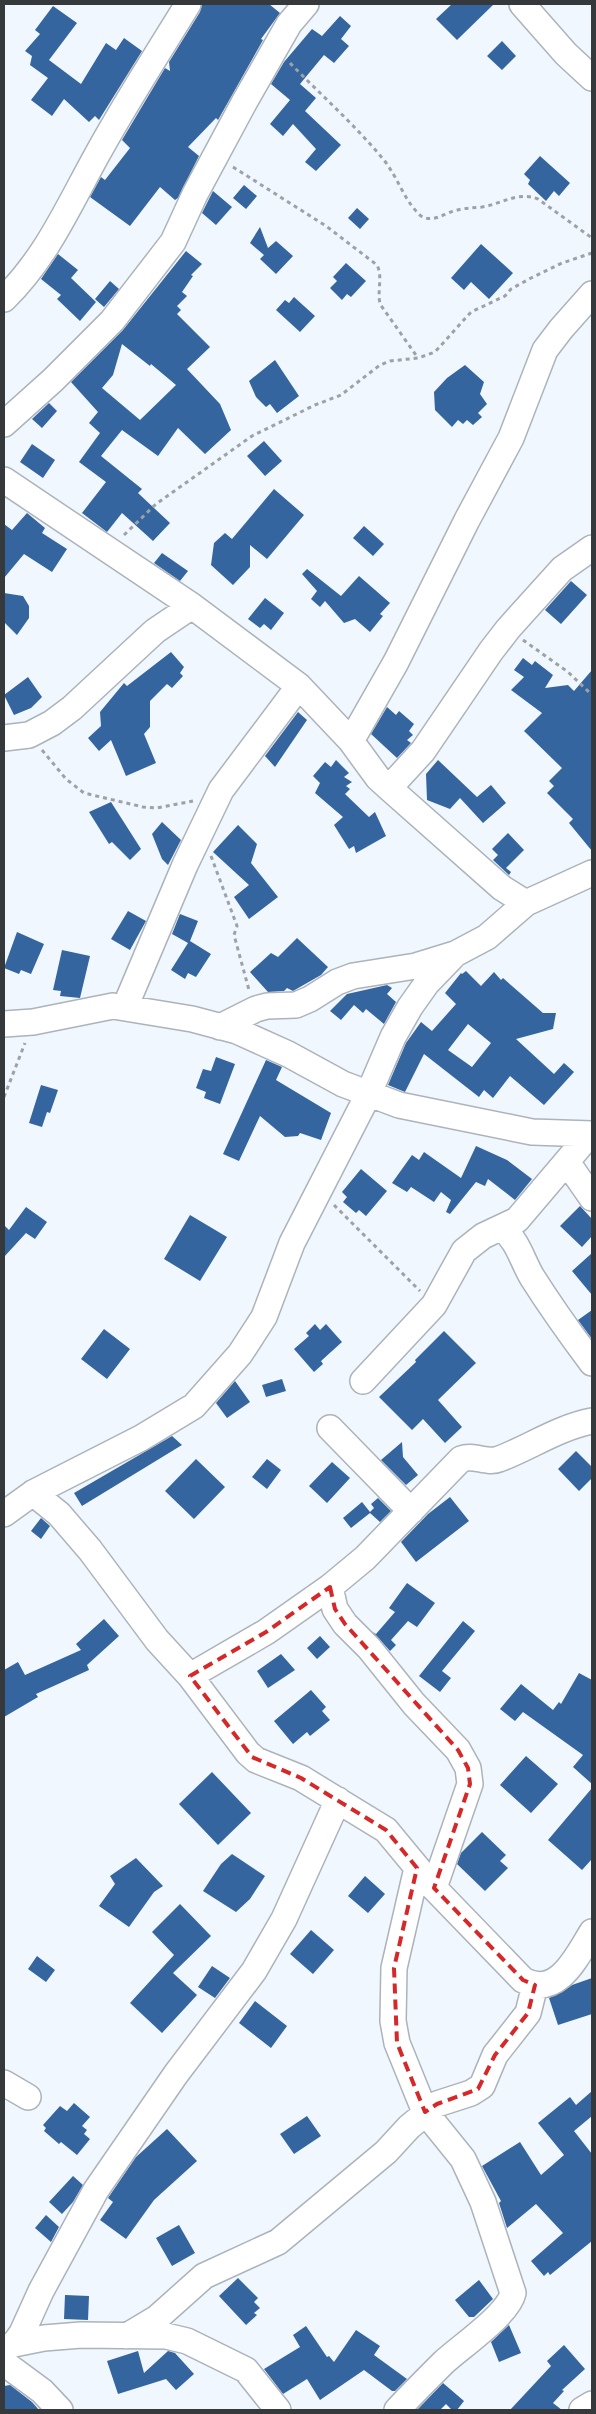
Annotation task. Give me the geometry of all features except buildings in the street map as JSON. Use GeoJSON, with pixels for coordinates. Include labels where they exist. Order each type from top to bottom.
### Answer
{"type":"FeatureCollection","features":[{"type":"Feature","properties":{"kind":"street"},"geometry":{"type":"LineString","coordinates":[[6,293],[36,264],[65,217],[87,173],[123,110],[188,4]]}},
{"type":"Feature","properties":{"kind":"street"},"geometry":{"type":"LineString","coordinates":[[4,424],[53,380],[112,321],[173,242],[214,157],[289,24],[306,4]]}},
{"type":"Feature","properties":{"kind":"street"},"geometry":{"type":"LineString","coordinates":[[522,4],[566,54],[592,78]]}},
{"type":"Feature","properties":{"kind":"street"},"geometry":{"type":"LineString","coordinates":[[351,741],[396,662],[458,537],[511,438],[545,350],[592,294]]}},
{"type":"Feature","properties":{"kind":"street"},"geometry":{"type":"LineString","coordinates":[[4,480],[192,606],[299,686],[351,741],[378,778],[502,888],[526,903]]}},
{"type":"Feature","properties":{"kind":"street"},"geometry":{"type":"LineString","coordinates":[[389,788],[423,751],[508,629],[562,569],[592,548]]}},
{"type":"Feature","properties":{"kind":"street"},"geometry":{"type":"LineString","coordinates":[[4,738],[29,735],[52,723],[72,708],[138,646],[192,606]]}},
{"type":"Feature","properties":{"kind":"street"},"geometry":{"type":"LineString","coordinates":[[125,1007],[185,865],[221,790],[299,686]]}},
{"type":"Feature","properties":{"kind":"street"},"geometry":{"type":"LineString","coordinates":[[220,1027],[256,1009],[267,1006],[296,1004],[353,976],[416,966],[455,954],[487,937],[526,903],[592,873]]}},
{"type":"Feature","properties":{"kind":"street"},"geometry":{"type":"LineString","coordinates":[[4,1514],[33,1493],[141,1438],[198,1402],[240,1354],[264,1317],[292,1243],[318,1189],[368,1095],[410,1006],[427,983],[455,954]]}},
{"type":"Feature","properties":{"kind":"street"},"geometry":{"type":"LineString","coordinates":[[4,1024],[33,1022],[94,1008],[125,1007],[220,1027],[257,1039],[368,1095],[399,1105],[517,1130],[591,1134]]}},
{"type":"Feature","properties":{"kind":"street"},"geometry":{"type":"LineString","coordinates":[[363,1381],[434,1305],[451,1271],[464,1251],[483,1236],[517,1220],[591,1134]]}},
{"type":"Feature","properties":{"kind":"street"},"geometry":{"type":"LineString","coordinates":[[566,1162],[592,1198]]}},
{"type":"Feature","properties":{"kind":"street"},"geometry":{"type":"LineString","coordinates":[[502,1228],[512,1237],[526,1268],[547,1301],[592,1363]]}},
{"type":"Feature","properties":{"kind":"street"},"geometry":{"type":"LineString","coordinates":[[190,1676],[266,1632],[330,1587],[366,1558],[461,1459],[470,1457],[498,1460],[542,1438],[592,1421]]}},
{"type":"Feature","properties":{"kind":"street"},"geometry":{"type":"LineString","coordinates":[[330,1428],[411,1511]]}},
{"type":"Feature","properties":{"kind":"street"},"geometry":{"type":"LineString","coordinates":[[33,1493],[59,1514],[90,1550],[157,1640],[190,1676],[252,1757],[291,1773],[386,1830],[434,1888],[523,1980],[535,1985],[556,1981],[592,1932]]}},
{"type":"Feature","properties":{"kind":"street"},"geometry":{"type":"LineString","coordinates":[[330,1587],[335,1609],[345,1624],[370,1648],[414,1704],[458,1750],[468,1768],[470,1784],[434,1888]]}},
{"type":"Feature","properties":{"kind":"street"},"geometry":{"type":"LineString","coordinates":[[7,2352],[22,2332],[41,2292],[96,2190],[176,2074],[254,1971],[284,1920],[338,1800]]}},
{"type":"Feature","properties":{"kind":"street"},"geometry":{"type":"LineString","coordinates":[[397,2410],[444,2363],[495,2318],[510,2300],[513,2293],[482,2202],[463,2159],[425,2112],[397,2043],[394,2021],[394,1968],[417,1868]]}},
{"type":"Feature","properties":{"kind":"street"},"geometry":{"type":"LineString","coordinates":[[128,2336],[157,2318],[209,2273],[278,2242],[386,2152],[425,2112],[437,2104],[471,2093],[482,2086],[495,2056],[528,2013],[535,1985]]}},
{"type":"Feature","properties":{"kind":"street"},"geometry":{"type":"LineString","coordinates":[[4,2083],[28,2097]]}},
{"type":"Feature","properties":{"kind":"street"},"geometry":{"type":"LineString","coordinates":[[7,2352],[66,2335],[166,2336],[201,2346],[246,2370],[278,2410]]}},
{"type":"Feature","properties":{"kind":"street"},"geometry":{"type":"LineString","coordinates":[[7,2352],[60,2410]]}},
{"type":"Feature","properties":{"kind":"street"},"geometry":{"type":"LineString","coordinates":[[582,2410],[592,2404]]}},
{"type":"Feature","properties":{"kind":"path"},"geometry":{"type":"LineString","coordinates":[[275,48],[373,147],[388,165],[403,192],[421,216],[433,219],[454,211],[483,207],[522,196],[530,196],[538,199],[592,238]]}},
{"type":"Feature","properties":{"kind":"path"},"geometry":{"type":"LineString","coordinates":[[214,157],[244,172],[326,226],[377,265],[380,274],[378,297],[380,304],[418,358]]}},
{"type":"Feature","properties":{"kind":"path"},"geometry":{"type":"LineString","coordinates":[[109,550],[156,504],[252,436],[315,405],[341,395],[380,365],[390,361],[418,358],[435,352],[471,312],[505,296],[511,289],[531,278],[562,263],[592,253]]}},
{"type":"Feature","properties":{"kind":"path"},"geometry":{"type":"LineString","coordinates":[[508,629],[568,672],[592,694]]}},
{"type":"Feature","properties":{"kind":"path"},"geometry":{"type":"LineString","coordinates":[[29,735],[66,779],[84,793],[120,803],[158,808],[186,803],[221,790]]}},
{"type":"Feature","properties":{"kind":"path"},"geometry":{"type":"LineString","coordinates":[[201,832],[222,881],[230,912],[237,926],[234,935],[238,955],[256,1009]]}},
{"type":"Feature","properties":{"kind":"path"},"geometry":{"type":"LineString","coordinates":[[4,1097],[33,1022]]}},
{"type":"Feature","properties":{"kind":"path"},"geometry":{"type":"LineString","coordinates":[[318,1189],[434,1305]]}},
{"type":"Feature","properties":{"kind":"highlighted area"},"geometry":{"type":"Polygon","coordinates":[[[330,1587],[335,1609],[345,1624],[458,1750],[468,1768],[470,1784],[434,1888],[523,1980],[535,1985],[528,2013],[495,2055],[478,2089],[437,2104],[425,2112],[397,2043],[394,1968],[417,1868],[386,1830],[301,1778],[252,1757],[190,1676],[266,1632],[330,1587]]]}}]}
